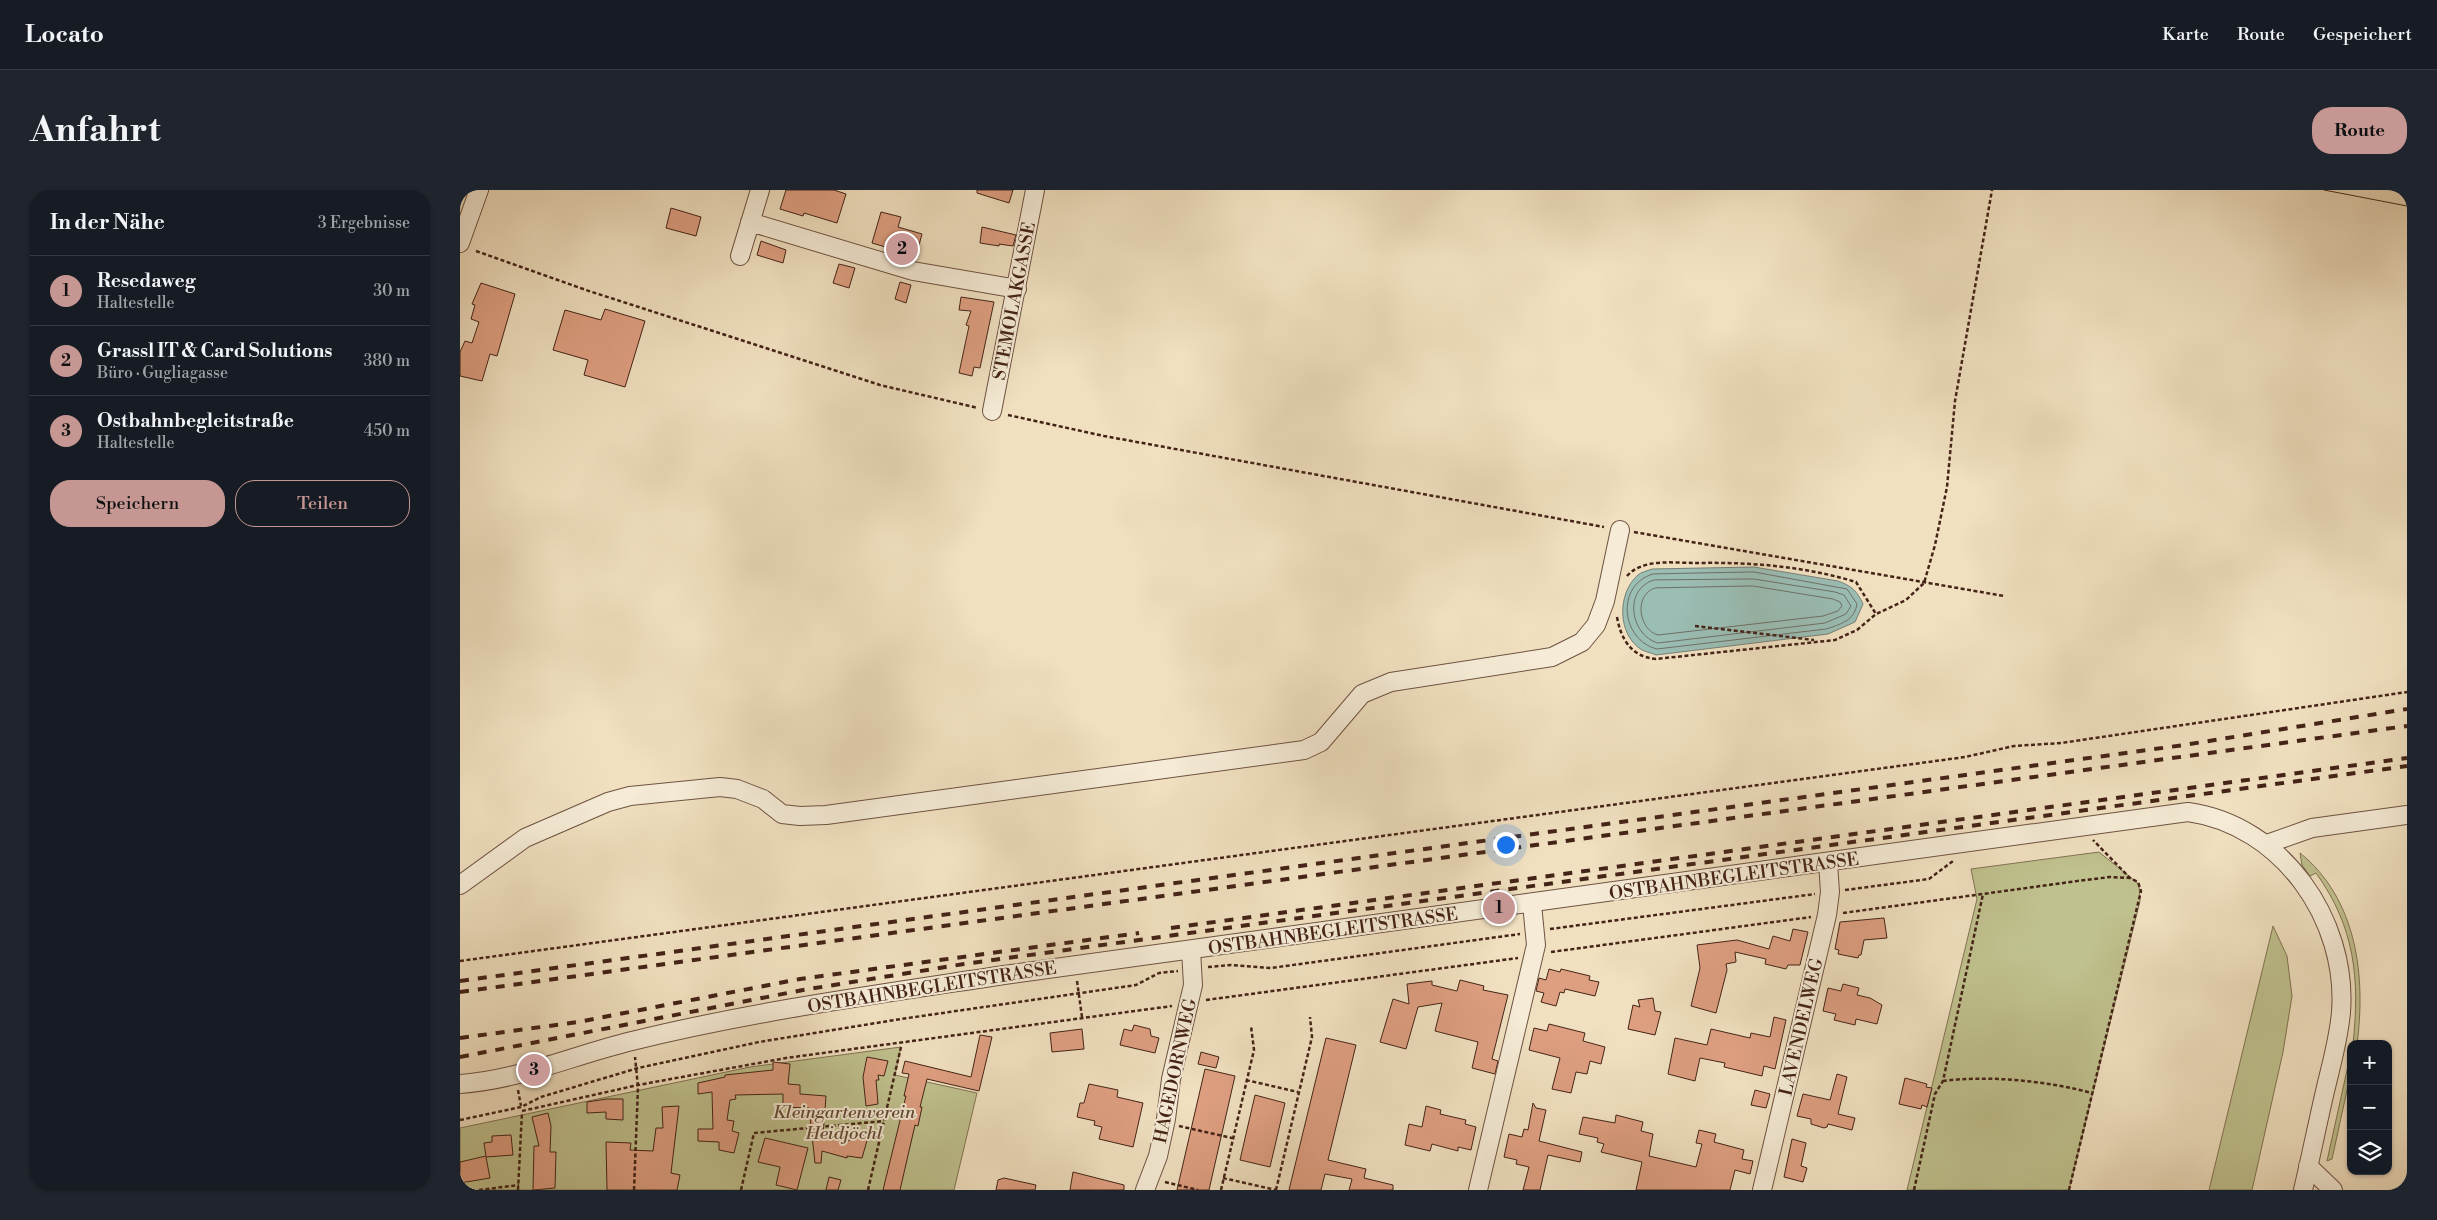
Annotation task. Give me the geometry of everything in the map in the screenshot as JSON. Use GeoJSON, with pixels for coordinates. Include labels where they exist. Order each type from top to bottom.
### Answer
{"type":"FeatureCollection","features":[{"type":"Feature","properties":{"kind":"street"},"geometry":{"type":"LineString","coordinates":[[460,243],[479,190]]}},
{"type":"Feature","properties":{"kind":"street"},"geometry":{"type":"LineString","coordinates":[[740,256],[760,190]]}},
{"type":"Feature","properties":{"kind":"street","name":"STEMOLAKGASSE"},"geometry":{"type":"LineString","coordinates":[[992,411],[1035,190]]}},
{"type":"Feature","properties":{"kind":"street"},"geometry":{"type":"LineString","coordinates":[[750,222],[913,271],[1017,289]]}},
{"type":"Feature","properties":{"kind":"street"},"geometry":{"type":"LineString","coordinates":[[460,885],[525,838],[558,822],[608,802],[630,796],[720,788],[737,789],[763,799],[782,814],[800,816],[826,815],[1027,786],[1258,758],[1304,750],[1321,742],[1362,694],[1391,682],[1552,657],[1582,642],[1596,625],[1606,601],[1620,530]]}},
{"type":"Feature","properties":{"kind":"street","name":"OSTBAHNBEGLEITSTRASSE"},"geometry":{"type":"LineString","coordinates":[[460,1084],[488,1082],[631,1041],[821,1004],[1004,975],[1532,904],[2188,812],[2215,817],[2242,828],[2267,844],[2300,878],[2327,925],[2339,968],[2341,1011],[2334,1053],[2303,1190]]}},
{"type":"Feature","properties":{"kind":"street"},"geometry":{"type":"LineString","coordinates":[[2267,844],[2312,828],[2407,815]]}},
{"type":"Feature","properties":{"kind":"street","name":"LAVENDELWEG"},"geometry":{"type":"LineString","coordinates":[[1762,1190],[1827,916],[1830,892],[1828,863]]}},
{"type":"Feature","properties":{"kind":"street"},"geometry":{"type":"LineString","coordinates":[[1478,1190],[1536,945],[1532,904]]}},
{"type":"Feature","properties":{"kind":"street","name":"HAGEDORNWEG"},"geometry":{"type":"LineString","coordinates":[[1147,1184],[1158,1156],[1166,1123],[1171,1079],[1193,985],[1191,950]]}},
{"type":"Feature","properties":{"kind":"street","name":"OSTBAHNBEGLEITSTRASSE"},"geometry":{"type":"LineString","coordinates":[[460,1098],[488,1082]]}},
{"type":"Feature","properties":{"kind":"street"},"geometry":{"type":"LineString","coordinates":[[2308,1166],[2333,1190]]}},
{"type":"Feature","properties":{"kind":"path"},"geometry":{"type":"LineString","coordinates":[[1617,615],[1619,628],[1632,650],[1643,658],[1656,659],[1835,640],[1857,630],[1876,614],[1906,600],[1924,583],[1935,545],[1947,487],[1955,401],[1992,191]]}},
{"type":"Feature","properties":{"kind":"path"},"geometry":{"type":"LineString","coordinates":[[476,251],[643,309],[880,385],[992,411],[1114,438],[1620,530],[2004,596]]}},
{"type":"Feature","properties":{"kind":"path"},"geometry":{"type":"LineString","coordinates":[[1622,581],[1633,569],[1654,563],[1754,562],[1803,569],[1856,582],[1876,614]]}},
{"type":"Feature","properties":{"kind":"path"},"geometry":{"type":"LineString","coordinates":[[1695,626],[1821,641]]}},
{"type":"Feature","properties":{"kind":"path"},"geometry":{"type":"LineString","coordinates":[[460,960],[1956,759],[2014,746],[2061,742],[2407,692]]}},
{"type":"Feature","properties":{"kind":"path"},"geometry":{"type":"LineString","coordinates":[[2069,1190],[2139,902],[2140,891],[2138,882],[2130,878],[2093,840]]}},
{"type":"Feature","properties":{"kind":"path"},"geometry":{"type":"LineString","coordinates":[[1837,914],[2110,877],[2130,878]]}},
{"type":"Feature","properties":{"kind":"path"},"geometry":{"type":"LineString","coordinates":[[1914,1190],[1935,1094],[1943,1081],[1982,894]]}},
{"type":"Feature","properties":{"kind":"path"},"geometry":{"type":"LineString","coordinates":[[1545,953],[1820,916]]}},
{"type":"Feature","properties":{"kind":"path"},"geometry":{"type":"LineString","coordinates":[[522,1112],[638,1085],[786,1058],[1520,958]]}},
{"type":"Feature","properties":{"kind":"path"},"geometry":{"type":"LineString","coordinates":[[1180,966],[1183,970]]}},
{"type":"Feature","properties":{"kind":"path"},"geometry":{"type":"LineString","coordinates":[[1077,980],[1082,1017]]}},
{"type":"Feature","properties":{"kind":"path"},"geometry":{"type":"LineString","coordinates":[[1224,1178],[1276,1190],[1312,1037],[1310,1017]]}},
{"type":"Feature","properties":{"kind":"path"},"geometry":{"type":"LineString","coordinates":[[1220,1190],[1254,1050],[1251,1026]]}},
{"type":"Feature","properties":{"kind":"path"},"geometry":{"type":"LineString","coordinates":[[631,1041],[638,1068],[634,1190]]}},
{"type":"Feature","properties":{"kind":"path"},"geometry":{"type":"LineString","coordinates":[[868,1190],[901,1046]]}},
{"type":"Feature","properties":{"kind":"path"},"geometry":{"type":"LineString","coordinates":[[1943,1081],[1969,1078],[2064,1086],[2093,1094]]}},
{"type":"Feature","properties":{"kind":"path"},"geometry":{"type":"LineString","coordinates":[[1246,1080],[1299,1092]]}},
{"type":"Feature","properties":{"kind":"path"},"geometry":{"type":"LineString","coordinates":[[518,1090],[522,1112],[518,1190]]}},
{"type":"Feature","properties":{"kind":"path"},"geometry":{"type":"LineString","coordinates":[[740,1190],[754,1133],[884,1121]]}},
{"type":"Feature","properties":{"kind":"path"},"geometry":{"type":"LineString","coordinates":[[1166,1123],[1232,1138]]}},
{"type":"Feature","properties":{"kind":"path"},"geometry":{"type":"LineString","coordinates":[[1147,1184],[1198,1190]]}},
{"type":"Feature","properties":{"kind":"path"},"geometry":{"type":"LineString","coordinates":[[479,1190],[519,1185]]}},
{"type":"Feature","properties":{"kind":"green space"},"geometry":{"type":"Polygon","coordinates":[[[2099,852],[2139,884],[2140,901],[2069,1190],[1907,1190],[1977,899],[1971,869],[2099,852]]]}},
{"type":"Feature","properties":{"kind":"green space"},"geometry":{"type":"Polygon","coordinates":[[[2300,853],[2319,872],[2334,893],[2345,916],[2353,940],[2360,992],[2357,1040],[2353,1040],[2356,997],[2355,976],[2347,934],[2329,893],[2316,873],[2310,876],[2302,865],[2300,853]]]}},
{"type":"Feature","properties":{"kind":"green space"},"geometry":{"type":"Polygon","coordinates":[[[2273,926],[2287,956],[2292,996],[2283,1052],[2252,1190],[2209,1190],[2273,926]]]}},
{"type":"Feature","properties":{"kind":"green space","name":"Kleingartenverein Heidjöchl"},"geometry":{"type":"Polygon","coordinates":[[[901,1047],[895,1075],[977,1093],[954,1190],[460,1190],[460,1128],[750,1067],[901,1047]]]}},
{"type":"Feature","properties":{"kind":"green space"},"geometry":{"type":"Polygon","coordinates":[[[2347,1070],[2347,1090],[2332,1159],[2327,1161],[2347,1070]]]}},
{"type":"Feature","properties":{"kind":"water"},"geometry":{"type":"Polygon","coordinates":[[[1754,567],[1838,581],[1854,590],[1863,604],[1855,622],[1828,634],[1656,655],[1642,650],[1628,634],[1624,624],[1623,603],[1631,583],[1641,573],[1652,569],[1754,567]]]}},
{"type":"Feature","properties":{"kind":"building"},"geometry":{"type":"Polygon","coordinates":[[[786,190],[834,190],[846,194],[837,223],[804,213],[803,216],[780,209],[786,190]]]}},
{"type":"Feature","properties":{"kind":"building"},"geometry":{"type":"Polygon","coordinates":[[[977,190],[1013,190],[1009,203],[977,193],[977,190]]]}},
{"type":"Feature","properties":{"kind":"building"},"geometry":{"type":"Polygon","coordinates":[[[671,208],[701,217],[696,236],[666,228],[671,208]]]}},
{"type":"Feature","properties":{"kind":"building"},"geometry":{"type":"Polygon","coordinates":[[[881,212],[901,217],[898,227],[922,234],[916,256],[872,243],[881,212]]]}},
{"type":"Feature","properties":{"kind":"building"},"geometry":{"type":"Polygon","coordinates":[[[982,227],[1016,235],[1013,246],[980,243],[982,227]]]}},
{"type":"Feature","properties":{"kind":"building"},"geometry":{"type":"Polygon","coordinates":[[[761,241],[786,250],[783,263],[757,255],[761,241]]]}},
{"type":"Feature","properties":{"kind":"building"},"geometry":{"type":"Polygon","coordinates":[[[839,264],[855,268],[849,288],[833,283],[839,264]]]}},
{"type":"Feature","properties":{"kind":"building"},"geometry":{"type":"Polygon","coordinates":[[[900,282],[911,285],[906,303],[895,299],[900,282]]]}},
{"type":"Feature","properties":{"kind":"building"},"geometry":{"type":"Polygon","coordinates":[[[481,283],[515,294],[497,356],[490,354],[482,381],[460,376],[460,352],[465,341],[472,343],[479,322],[471,319],[475,305],[472,304],[481,283]]]}},
{"type":"Feature","properties":{"kind":"building"},"geometry":{"type":"Polygon","coordinates":[[[961,297],[994,302],[980,368],[974,367],[972,376],[959,373],[969,326],[966,325],[971,311],[959,310],[961,297]]]}},
{"type":"Feature","properties":{"kind":"building"},"geometry":{"type":"Polygon","coordinates":[[[605,309],[645,321],[625,387],[584,375],[588,360],[553,350],[565,310],[601,320],[605,309]]]}},
{"type":"Feature","properties":{"kind":"building"},"geometry":{"type":"Polygon","coordinates":[[[1884,918],[1887,938],[1864,940],[1861,955],[1858,958],[1838,954],[1839,950],[1835,949],[1840,922],[1884,918]]]}},
{"type":"Feature","properties":{"kind":"building"},"geometry":{"type":"Polygon","coordinates":[[[1793,929],[1808,932],[1800,965],[1788,965],[1786,969],[1765,964],[1766,959],[1735,952],[1736,962],[1726,964],[1727,970],[1716,1013],[1691,1006],[1700,968],[1697,945],[1737,940],[1769,949],[1773,936],[1790,941],[1793,929]]]}},
{"type":"Feature","properties":{"kind":"building"},"geometry":{"type":"Polygon","coordinates":[[[1549,969],[1560,972],[1561,969],[1590,976],[1589,980],[1599,982],[1595,996],[1565,989],[1564,993],[1560,992],[1556,1006],[1541,1002],[1544,993],[1536,991],[1539,978],[1546,980],[1549,969]]]}},
{"type":"Feature","properties":{"kind":"building"},"geometry":{"type":"Polygon","coordinates":[[[1460,980],[1484,986],[1483,990],[1508,995],[1492,1059],[1498,1061],[1495,1074],[1472,1068],[1478,1042],[1435,1031],[1442,1003],[1418,1007],[1406,1049],[1380,1042],[1393,999],[1409,1004],[1407,984],[1432,981],[1432,985],[1457,991],[1460,980]]]}},
{"type":"Feature","properties":{"kind":"building"},"geometry":{"type":"Polygon","coordinates":[[[1843,984],[1859,988],[1857,995],[1870,998],[1882,1005],[1877,1024],[1856,1019],[1855,1025],[1834,1020],[1836,1014],[1823,1011],[1828,988],[1841,991],[1843,984]]]}},
{"type":"Feature","properties":{"kind":"building"},"geometry":{"type":"Polygon","coordinates":[[[1653,998],[1655,1011],[1661,1012],[1655,1035],[1628,1029],[1633,1005],[1640,1007],[1638,1000],[1653,998]]]}},
{"type":"Feature","properties":{"kind":"building"},"geometry":{"type":"Polygon","coordinates":[[[1774,1017],[1786,1020],[1775,1069],[1764,1066],[1762,1076],[1724,1067],[1725,1063],[1700,1058],[1695,1081],[1668,1074],[1675,1038],[1707,1045],[1711,1029],[1750,1038],[1751,1033],[1770,1037],[1774,1017]]]}},
{"type":"Feature","properties":{"kind":"building"},"geometry":{"type":"Polygon","coordinates":[[[1549,1024],[1585,1033],[1583,1041],[1605,1047],[1601,1064],[1590,1061],[1587,1074],[1576,1072],[1571,1093],[1552,1089],[1560,1058],[1529,1050],[1534,1028],[1547,1031],[1549,1024]]]}},
{"type":"Feature","properties":{"kind":"building"},"geometry":{"type":"Polygon","coordinates":[[[1134,1025],[1150,1029],[1151,1036],[1159,1038],[1155,1053],[1120,1045],[1124,1029],[1132,1031],[1134,1025]]]}},
{"type":"Feature","properties":{"kind":"building"},"geometry":{"type":"Polygon","coordinates":[[[1082,1029],[1084,1049],[1052,1052],[1050,1033],[1082,1029]]]}},
{"type":"Feature","properties":{"kind":"building"},"geometry":{"type":"Polygon","coordinates":[[[980,1035],[992,1037],[979,1091],[927,1079],[920,1107],[922,1107],[918,1126],[915,1125],[900,1190],[883,1190],[906,1096],[904,1096],[909,1074],[902,1073],[905,1061],[971,1077],[980,1035]]]}},
{"type":"Feature","properties":{"kind":"building"},"geometry":{"type":"Polygon","coordinates":[[[1326,1038],[1356,1045],[1328,1160],[1366,1169],[1364,1178],[1393,1185],[1393,1190],[1349,1190],[1352,1179],[1325,1174],[1321,1190],[1289,1190],[1326,1038]]]}},
{"type":"Feature","properties":{"kind":"building"},"geometry":{"type":"Polygon","coordinates":[[[1201,1052],[1219,1057],[1216,1068],[1198,1064],[1201,1052]]]}},
{"type":"Feature","properties":{"kind":"building"},"geometry":{"type":"Polygon","coordinates":[[[867,1057],[888,1061],[884,1076],[878,1075],[879,1080],[876,1080],[878,1104],[866,1106],[863,1077],[867,1057]]]}},
{"type":"Feature","properties":{"kind":"building"},"geometry":{"type":"Polygon","coordinates":[[[773,1062],[790,1064],[788,1084],[800,1085],[800,1094],[826,1096],[823,1135],[849,1141],[851,1133],[868,1137],[862,1158],[847,1156],[847,1158],[822,1151],[821,1163],[815,1163],[809,1108],[783,1107],[783,1094],[735,1095],[736,1099],[730,1100],[727,1120],[734,1121],[732,1131],[739,1133],[734,1153],[719,1150],[719,1142],[698,1141],[698,1129],[713,1129],[712,1092],[698,1094],[698,1083],[725,1077],[725,1075],[773,1070],[773,1062]]]}},
{"type":"Feature","properties":{"kind":"building"},"geometry":{"type":"Polygon","coordinates":[[[1205,1069],[1235,1076],[1209,1190],[1177,1190],[1205,1069]]]}},
{"type":"Feature","properties":{"kind":"building"},"geometry":{"type":"Polygon","coordinates":[[[1837,1074],[1847,1077],[1838,1114],[1855,1118],[1852,1130],[1828,1124],[1824,1128],[1811,1124],[1811,1119],[1797,1116],[1803,1094],[1830,1100],[1837,1074]]]}},
{"type":"Feature","properties":{"kind":"building"},"geometry":{"type":"Polygon","coordinates":[[[1905,1078],[1927,1084],[1926,1087],[1932,1088],[1927,1107],[1922,1105],[1921,1109],[1899,1104],[1905,1078]]]}},
{"type":"Feature","properties":{"kind":"building"},"geometry":{"type":"Polygon","coordinates":[[[1089,1084],[1118,1090],[1117,1097],[1143,1103],[1133,1147],[1099,1139],[1102,1127],[1094,1125],[1095,1121],[1077,1117],[1080,1103],[1084,1103],[1089,1084]]]}},
{"type":"Feature","properties":{"kind":"building"},"geometry":{"type":"Polygon","coordinates":[[[1755,1090],[1770,1094],[1766,1108],[1751,1105],[1755,1090]]]}},
{"type":"Feature","properties":{"kind":"building"},"geometry":{"type":"Polygon","coordinates":[[[1255,1095],[1285,1103],[1270,1167],[1240,1160],[1255,1095]]]}},
{"type":"Feature","properties":{"kind":"building"},"geometry":{"type":"Polygon","coordinates":[[[623,1099],[623,1120],[606,1119],[606,1112],[587,1113],[587,1102],[623,1099]]]}},
{"type":"Feature","properties":{"kind":"building"},"geometry":{"type":"Polygon","coordinates":[[[1533,1103],[1536,1108],[1546,1110],[1539,1141],[1582,1152],[1580,1162],[1548,1155],[1540,1190],[1523,1190],[1529,1167],[1516,1164],[1517,1160],[1504,1157],[1509,1134],[1522,1137],[1524,1129],[1528,1130],[1533,1103]]]}},
{"type":"Feature","properties":{"kind":"building"},"geometry":{"type":"Polygon","coordinates":[[[679,1106],[671,1173],[680,1175],[677,1190],[607,1190],[606,1142],[631,1143],[630,1150],[653,1151],[656,1128],[663,1128],[662,1107],[679,1106]]]}},
{"type":"Feature","properties":{"kind":"building"},"geometry":{"type":"Polygon","coordinates":[[[1426,1106],[1441,1110],[1440,1114],[1466,1120],[1465,1124],[1476,1127],[1471,1150],[1458,1147],[1458,1151],[1432,1144],[1430,1151],[1405,1145],[1409,1124],[1422,1127],[1426,1106]]]}},
{"type":"Feature","properties":{"kind":"building"},"geometry":{"type":"Polygon","coordinates":[[[548,1113],[551,1126],[550,1152],[556,1152],[555,1188],[533,1190],[534,1146],[539,1146],[532,1117],[548,1113]]]}},
{"type":"Feature","properties":{"kind":"building"},"geometry":{"type":"Polygon","coordinates":[[[1616,1115],[1643,1122],[1641,1131],[1653,1134],[1649,1156],[1696,1167],[1702,1144],[1696,1143],[1699,1130],[1716,1134],[1714,1142],[1744,1150],[1742,1159],[1753,1161],[1750,1174],[1735,1170],[1730,1190],[1636,1190],[1642,1162],[1601,1152],[1604,1144],[1597,1142],[1598,1138],[1579,1134],[1583,1117],[1615,1123],[1616,1115]]]}},
{"type":"Feature","properties":{"kind":"building"},"geometry":{"type":"Polygon","coordinates":[[[511,1135],[513,1155],[486,1157],[490,1178],[460,1183],[460,1162],[486,1156],[484,1143],[492,1142],[492,1136],[511,1135]]]}},
{"type":"Feature","properties":{"kind":"building"},"geometry":{"type":"Polygon","coordinates":[[[765,1138],[808,1148],[797,1190],[776,1185],[780,1167],[758,1162],[765,1138]]]}},
{"type":"Feature","properties":{"kind":"building"},"geometry":{"type":"Polygon","coordinates":[[[1792,1139],[1806,1143],[1801,1166],[1807,1168],[1803,1182],[1784,1177],[1792,1139]]]}},
{"type":"Feature","properties":{"kind":"building"},"geometry":{"type":"Polygon","coordinates":[[[1073,1172],[1124,1185],[1124,1190],[1070,1190],[1073,1172]]]}},
{"type":"Feature","properties":{"kind":"building"},"geometry":{"type":"Polygon","coordinates":[[[829,1177],[841,1180],[838,1190],[826,1190],[829,1177]]]}},
{"type":"Feature","properties":{"kind":"building"},"geometry":{"type":"Polygon","coordinates":[[[1004,1178],[1036,1185],[1035,1190],[996,1190],[998,1180],[1004,1178]]]}},
{"type":"Feature","properties":{"kind":"tram line"},"geometry":{"type":"LineString","coordinates":[[2324,190],[2407,206]]}},
{"type":"Feature","properties":{"kind":"railway"},"geometry":{"type":"LineString","coordinates":[[460,981],[2184,745],[2407,709]]}},
{"type":"Feature","properties":{"kind":"railway"},"geometry":{"type":"LineString","coordinates":[[460,992],[2407,726]]}},
{"type":"Feature","properties":{"kind":"railway"},"geometry":{"type":"LineString","coordinates":[[1171,928],[2407,758]]}},
{"type":"Feature","properties":{"kind":"railway"},"geometry":{"type":"LineString","coordinates":[[460,1057],[803,990],[964,964],[2407,766]]}},
{"type":"Feature","properties":{"kind":"railway"},"geometry":{"type":"LineString","coordinates":[[460,1038],[578,1022],[800,979],[1139,933]]}},
{"type":"Feature","properties":{"kind":"place","name":"Grassl IT & Card Solutions"},"geometry":{"type":"Point","coordinates":[902,249]}},
{"type":"Feature","properties":{"kind":"place","name":"Resedaweg"},"geometry":{"type":"Point","coordinates":[1499,908]}},
{"type":"Feature","properties":{"kind":"place","name":"Ostbahnbegleitstraße"},"geometry":{"type":"Point","coordinates":[534,1070]}}]}
